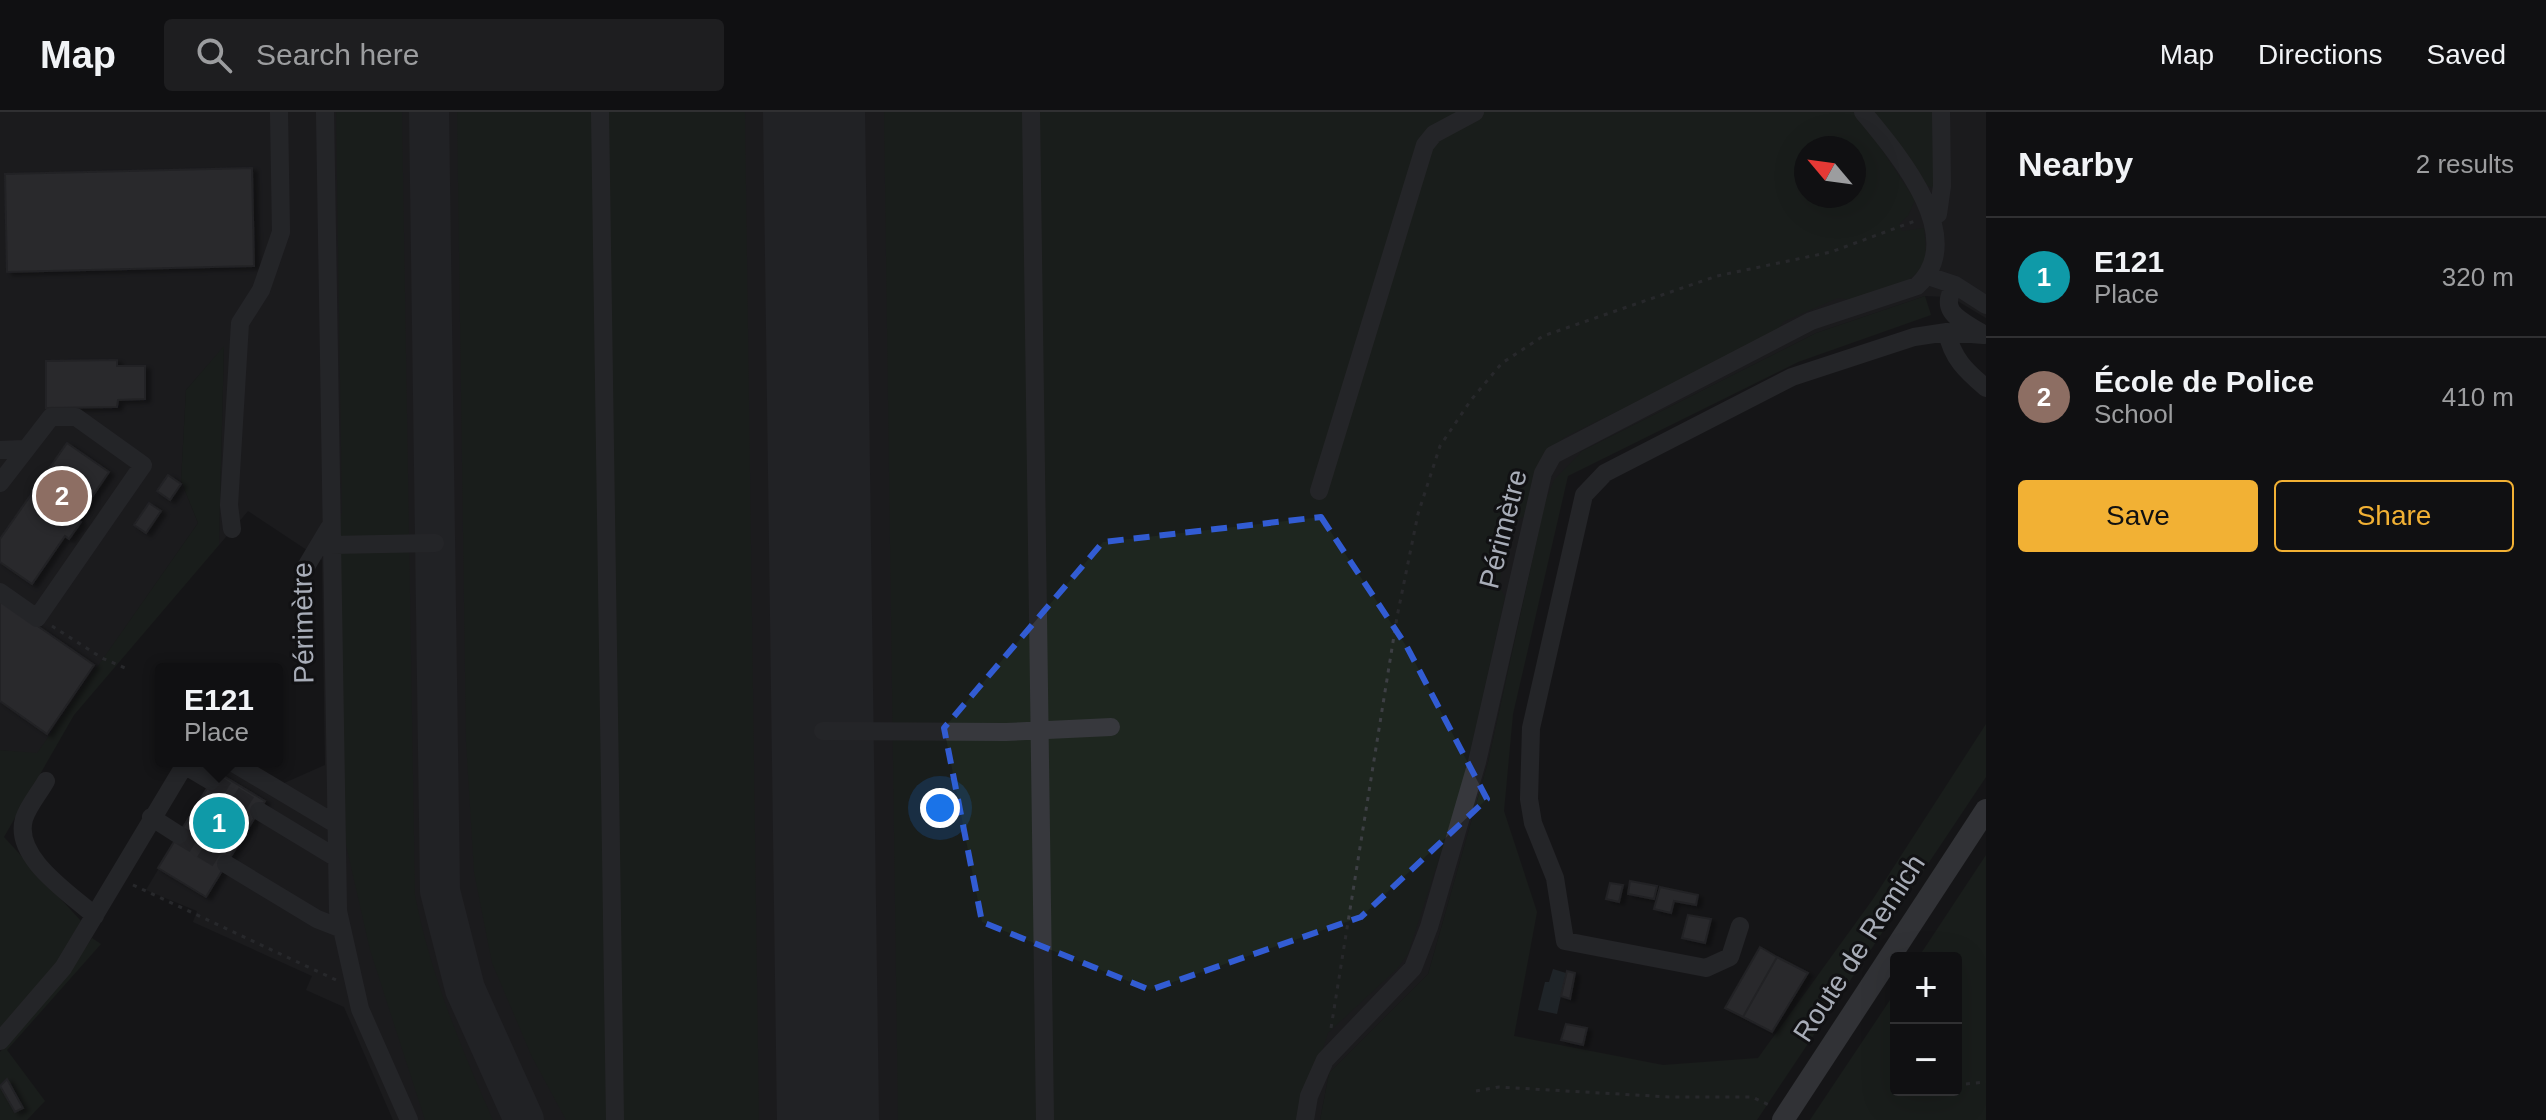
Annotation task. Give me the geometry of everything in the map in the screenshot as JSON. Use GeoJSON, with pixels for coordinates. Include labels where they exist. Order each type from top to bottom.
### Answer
{"type":"FeatureCollection","features":[{"type":"Feature","properties":{"kind":"main road","name":"Route de Remich"},"geometry":{"type":"LineString","coordinates":[[1785,1117],[1986,810]]}},
{"type":"Feature","properties":{"kind":"lane","name":"Périmètre"},"geometry":{"type":"LineString","coordinates":[[325,112],[334,823],[340,928],[360,1009],[409,1120]]}},
{"type":"Feature","properties":{"kind":"lane"},"geometry":{"type":"LineString","coordinates":[[600,112],[615,1120]]}},
{"type":"Feature","properties":{"kind":"lane"},"geometry":{"type":"LineString","coordinates":[[1031,112],[1037,728],[1045,1120]]}},
{"type":"Feature","properties":{"kind":"lane"},"geometry":{"type":"LineString","coordinates":[[1319,491],[1425,145],[1434,134],[1475,112]]}},
{"type":"Feature","properties":{"kind":"lane"},"geometry":{"type":"LineString","coordinates":[[1863,112],[1921,190],[1935,238],[1928,276],[1955,285],[1986,305]]}},
{"type":"Feature","properties":{"kind":"lane"},"geometry":{"type":"LineString","coordinates":[[1931,216],[1938,214],[1942,186],[1941,112]]}},
{"type":"Feature","properties":{"kind":"lane"},"geometry":{"type":"LineString","coordinates":[[232,529],[229,505],[240,323],[261,290],[281,232],[279,113]]}},
{"type":"Feature","properties":{"kind":"lane","name":"Périmètre"},"geometry":{"type":"LineString","coordinates":[[1305,1120],[1309,1096],[1325,1060],[1413,968],[1429,927],[1477,762],[1543,473],[1553,455],[1811,321],[1917,286],[1928,276]]}},
{"type":"Feature","properties":{"kind":"lane"},"geometry":{"type":"LineString","coordinates":[[1955,285],[1947,297],[1948,306],[1958,319],[1985,335]]}},
{"type":"Feature","properties":{"kind":"lane"},"geometry":{"type":"LineString","coordinates":[[1740,926],[1730,957],[1706,968],[1565,941],[1555,878],[1533,823],[1529,799],[1531,742],[1584,495],[1605,473],[1792,377],[1914,337],[1947,332],[1985,335]]}},
{"type":"Feature","properties":{"kind":"lane"},"geometry":{"type":"LineString","coordinates":[[1947,332],[1950,349],[1962,367],[1986,388]]}},
{"type":"Feature","properties":{"kind":"lane"},"geometry":{"type":"LineString","coordinates":[[0,592],[37,618],[143,465],[76,417],[51,417],[1,480]]}},
{"type":"Feature","properties":{"kind":"lane"},"geometry":{"type":"LineString","coordinates":[[0,450],[24,449]]}},
{"type":"Feature","properties":{"kind":"lane"},"geometry":{"type":"LineString","coordinates":[[304,570],[330,536],[435,543]]}},
{"type":"Feature","properties":{"kind":"lane"},"geometry":{"type":"LineString","coordinates":[[823,731],[1006,732],[1037,728],[1111,727]]}},
{"type":"Feature","properties":{"kind":"lane"},"geometry":{"type":"LineString","coordinates":[[0,1041],[63,968],[182,767]]}},
{"type":"Feature","properties":{"kind":"lane"},"geometry":{"type":"LineString","coordinates":[[191,767],[211,781]]}},
{"type":"Feature","properties":{"kind":"lane"},"geometry":{"type":"LineString","coordinates":[[240,767],[334,823]]}},
{"type":"Feature","properties":{"kind":"lane"},"geometry":{"type":"LineString","coordinates":[[46,781],[23,820],[26,842],[33,860],[95,916]]}},
{"type":"Feature","properties":{"kind":"lane"},"geometry":{"type":"LineString","coordinates":[[259,811],[335,857]]}},
{"type":"Feature","properties":{"kind":"lane"},"geometry":{"type":"LineString","coordinates":[[151,817],[179,835]]}},
{"type":"Feature","properties":{"kind":"lane"},"geometry":{"type":"LineString","coordinates":[[226,864],[317,919],[340,928]]}},
{"type":"Feature","properties":{"kind":"path"},"geometry":{"type":"LineString","coordinates":[[61,631],[102,658],[125,668]]}},
{"type":"Feature","properties":{"kind":"path"},"geometry":{"type":"LineString","coordinates":[[117,875],[143,891],[197,912],[354,988]]}},
{"type":"Feature","properties":{"kind":"path"},"geometry":{"type":"LineString","coordinates":[[1962,1084],[1986,1082]]}},
{"type":"Feature","properties":{"kind":"path"},"geometry":{"type":"LineString","coordinates":[[1476,1091],[1499,1087],[1669,1097],[1752,1097],[1785,1117]]}},
{"type":"Feature","properties":{"kind":"highlighted area"},"geometry":{"type":"Polygon","coordinates":[[[1321,517],[1407,647],[1487,799],[1361,917],[1150,990],[982,922],[944,728],[1103,542],[1321,517]]]}},
{"type":"Feature","properties":{"kind":"shaded area"},"geometry":{"type":"Polygon","coordinates":[[[0,112],[1986,112],[1986,318],[1951,297],[1925,296],[1816,333],[1582,451],[1545,502],[1488,762],[1428,974],[1329,1073],[1320,1120],[393,1120],[344,1007],[306,990],[312,976],[193,922],[197,911],[146,890],[219,767],[238,767],[282,784],[325,765],[322,560],[248,511],[219,545],[224,347],[186,390],[181,481],[198,523],[37,754],[0,750],[0,112]]]}},
{"type":"Feature","properties":{"kind":"shaded area"},"geometry":{"type":"Polygon","coordinates":[[[336,112],[402,112],[415,895],[429,954],[448,1010],[493,1120],[425,1120],[370,950],[341,823],[336,530],[342,513],[336,112]]]}},
{"type":"Feature","properties":{"kind":"shaded area"},"geometry":{"type":"Polygon","coordinates":[[[457,112],[745,112],[759,1120],[566,1120],[532,1057],[492,963],[474,872],[466,742],[457,112]]]}},
{"type":"Feature","properties":{"kind":"shaded area"},"geometry":{"type":"Polygon","coordinates":[[[884,112],[1853,112],[1865,124],[1915,200],[1908,216],[1899,224],[1902,231],[1924,228],[1926,252],[1922,266],[1907,280],[1884,292],[1858,298],[1838,298],[1783,322],[1776,334],[1565,437],[1541,463],[1533,481],[1525,516],[1510,524],[1499,585],[1505,597],[1463,785],[1408,954],[1397,969],[1328,1033],[1300,1120],[898,1120],[884,112]]]}},
{"type":"Feature","properties":{"kind":"shaded area"},"geometry":{"type":"Polygon","coordinates":[[[1872,112],[1932,112],[1934,188],[1927,186],[1872,112]]]}},
{"type":"Feature","properties":{"kind":"shaded area"},"geometry":{"type":"Polygon","coordinates":[[[1925,296],[1931,315],[1798,362],[1568,476],[1513,714],[1504,811],[1537,912],[1514,1036],[1663,1065],[1758,1058],[1873,899],[1986,724],[1986,777],[1757,1120],[1320,1120],[1329,1073],[1428,974],[1488,762],[1545,502],[1554,480],[1582,451],[1816,333],[1925,296]]]}},
{"type":"Feature","properties":{"kind":"shaded area"},"geometry":{"type":"Polygon","coordinates":[[[224,346],[219,545],[74,715],[4,837],[81,921],[60,959],[0,1029],[0,750],[37,753],[198,523],[181,481],[186,390],[224,346]]]}},
{"type":"Feature","properties":{"kind":"shaded area"},"geometry":{"type":"Polygon","coordinates":[[[1986,855],[1986,1120],[1810,1120],[1890,1000],[1890,1096],[1962,1096],[1962,952],[1922,952],[1986,855]]]}},
{"type":"Feature","properties":{"kind":"shaded area"},"geometry":{"type":"Polygon","coordinates":[[[92,938],[101,944],[7,1050],[45,1101],[27,1120],[0,1120],[0,1052],[92,938]]]}},
{"type":"Feature","properties":{"kind":"shaded area"},"geometry":{"type":"Polygon","coordinates":[[[1553,969],[1566,973],[1557,1014],[1538,1010],[1545,982],[1549,982],[1553,969]]]}},
{"type":"Feature","properties":{"kind":"building"},"geometry":{"type":"Polygon","coordinates":[[[252,168],[254,266],[7,272],[5,174],[252,168]]]}},
{"type":"Feature","properties":{"kind":"building"},"geometry":{"type":"Polygon","coordinates":[[[117,360],[117,366],[145,366],[145,399],[118,400],[117,407],[46,408],[46,361],[117,360]]]}},
{"type":"Feature","properties":{"kind":"building"},"geometry":{"type":"Polygon","coordinates":[[[67,443],[109,472],[77,519],[81,522],[69,539],[65,536],[32,584],[0,562],[0,539],[67,443]]]}},
{"type":"Feature","properties":{"kind":"building"},"geometry":{"type":"Polygon","coordinates":[[[168,475],[181,484],[170,500],[157,491],[168,475]]]}},
{"type":"Feature","properties":{"kind":"building"},"geometry":{"type":"Polygon","coordinates":[[[149,503],[161,511],[146,533],[134,525],[149,503]]]}},
{"type":"Feature","properties":{"kind":"building"},"geometry":{"type":"Polygon","coordinates":[[[0,600],[94,665],[47,734],[0,701],[0,600]]]}},
{"type":"Feature","properties":{"kind":"building"},"geometry":{"type":"Polygon","coordinates":[[[217,772],[265,801],[206,897],[158,868],[217,772]]]}},
{"type":"Feature","properties":{"kind":"building"},"geometry":{"type":"Polygon","coordinates":[[[1630,881],[1657,886],[1654,899],[1628,894],[1630,881]]]}},
{"type":"Feature","properties":{"kind":"building"},"geometry":{"type":"Polygon","coordinates":[[[1610,883],[1623,885],[1619,902],[1606,899],[1610,883]]]}},
{"type":"Feature","properties":{"kind":"building"},"geometry":{"type":"Polygon","coordinates":[[[1660,887],[1698,895],[1696,905],[1674,901],[1671,913],[1654,909],[1660,887]]]}},
{"type":"Feature","properties":{"kind":"building"},"geometry":{"type":"Polygon","coordinates":[[[1688,915],[1711,919],[1705,943],[1682,938],[1688,915]]]}},
{"type":"Feature","properties":{"kind":"building"},"geometry":{"type":"Polygon","coordinates":[[[1760,947],[1777,957],[1743,1017],[1725,1008],[1760,947]]]}},
{"type":"Feature","properties":{"kind":"building"},"geometry":{"type":"Polygon","coordinates":[[[1777,957],[1808,973],[1772,1032],[1743,1017],[1777,957]]]}},
{"type":"Feature","properties":{"kind":"building"},"geometry":{"type":"Polygon","coordinates":[[[1567,971],[1575,973],[1570,999],[1561,996],[1567,971]]]}},
{"type":"Feature","properties":{"kind":"building"},"geometry":{"type":"Polygon","coordinates":[[[1566,1024],[1587,1028],[1583,1045],[1561,1040],[1566,1024]]]}},
{"type":"Feature","properties":{"kind":"building"},"geometry":{"type":"Polygon","coordinates":[[[7,1079],[23,1108],[15,1112],[0,1086],[7,1079]]]}},
{"type":"Feature","properties":{"kind":"taxiway"},"geometry":{"type":"LineString","coordinates":[[429,112],[440,891],[465,989],[524,1120]]}},
{"type":"Feature","properties":{"kind":"taxiway"},"geometry":{"type":"LineString","coordinates":[[827,1120],[828,1094]]}},
{"type":"Feature","properties":{"kind":"runway"},"geometry":{"type":"LineString","coordinates":[[814,112],[828,1120]]}},
{"type":"Feature","properties":{"kind":"tunnel"},"geometry":{"type":"LineString","coordinates":[[211,781],[259,811]]}},
{"type":"Feature","properties":{"kind":"tunnel"},"geometry":{"type":"LineString","coordinates":[[179,835],[226,864]]}},
{"type":"Feature","properties":{"kind":"place","name":"École de Police"},"geometry":{"type":"Point","coordinates":[62,496]}},
{"type":"Feature","properties":{"kind":"place","name":"E121"},"geometry":{"type":"Point","coordinates":[219,823]}}]}
